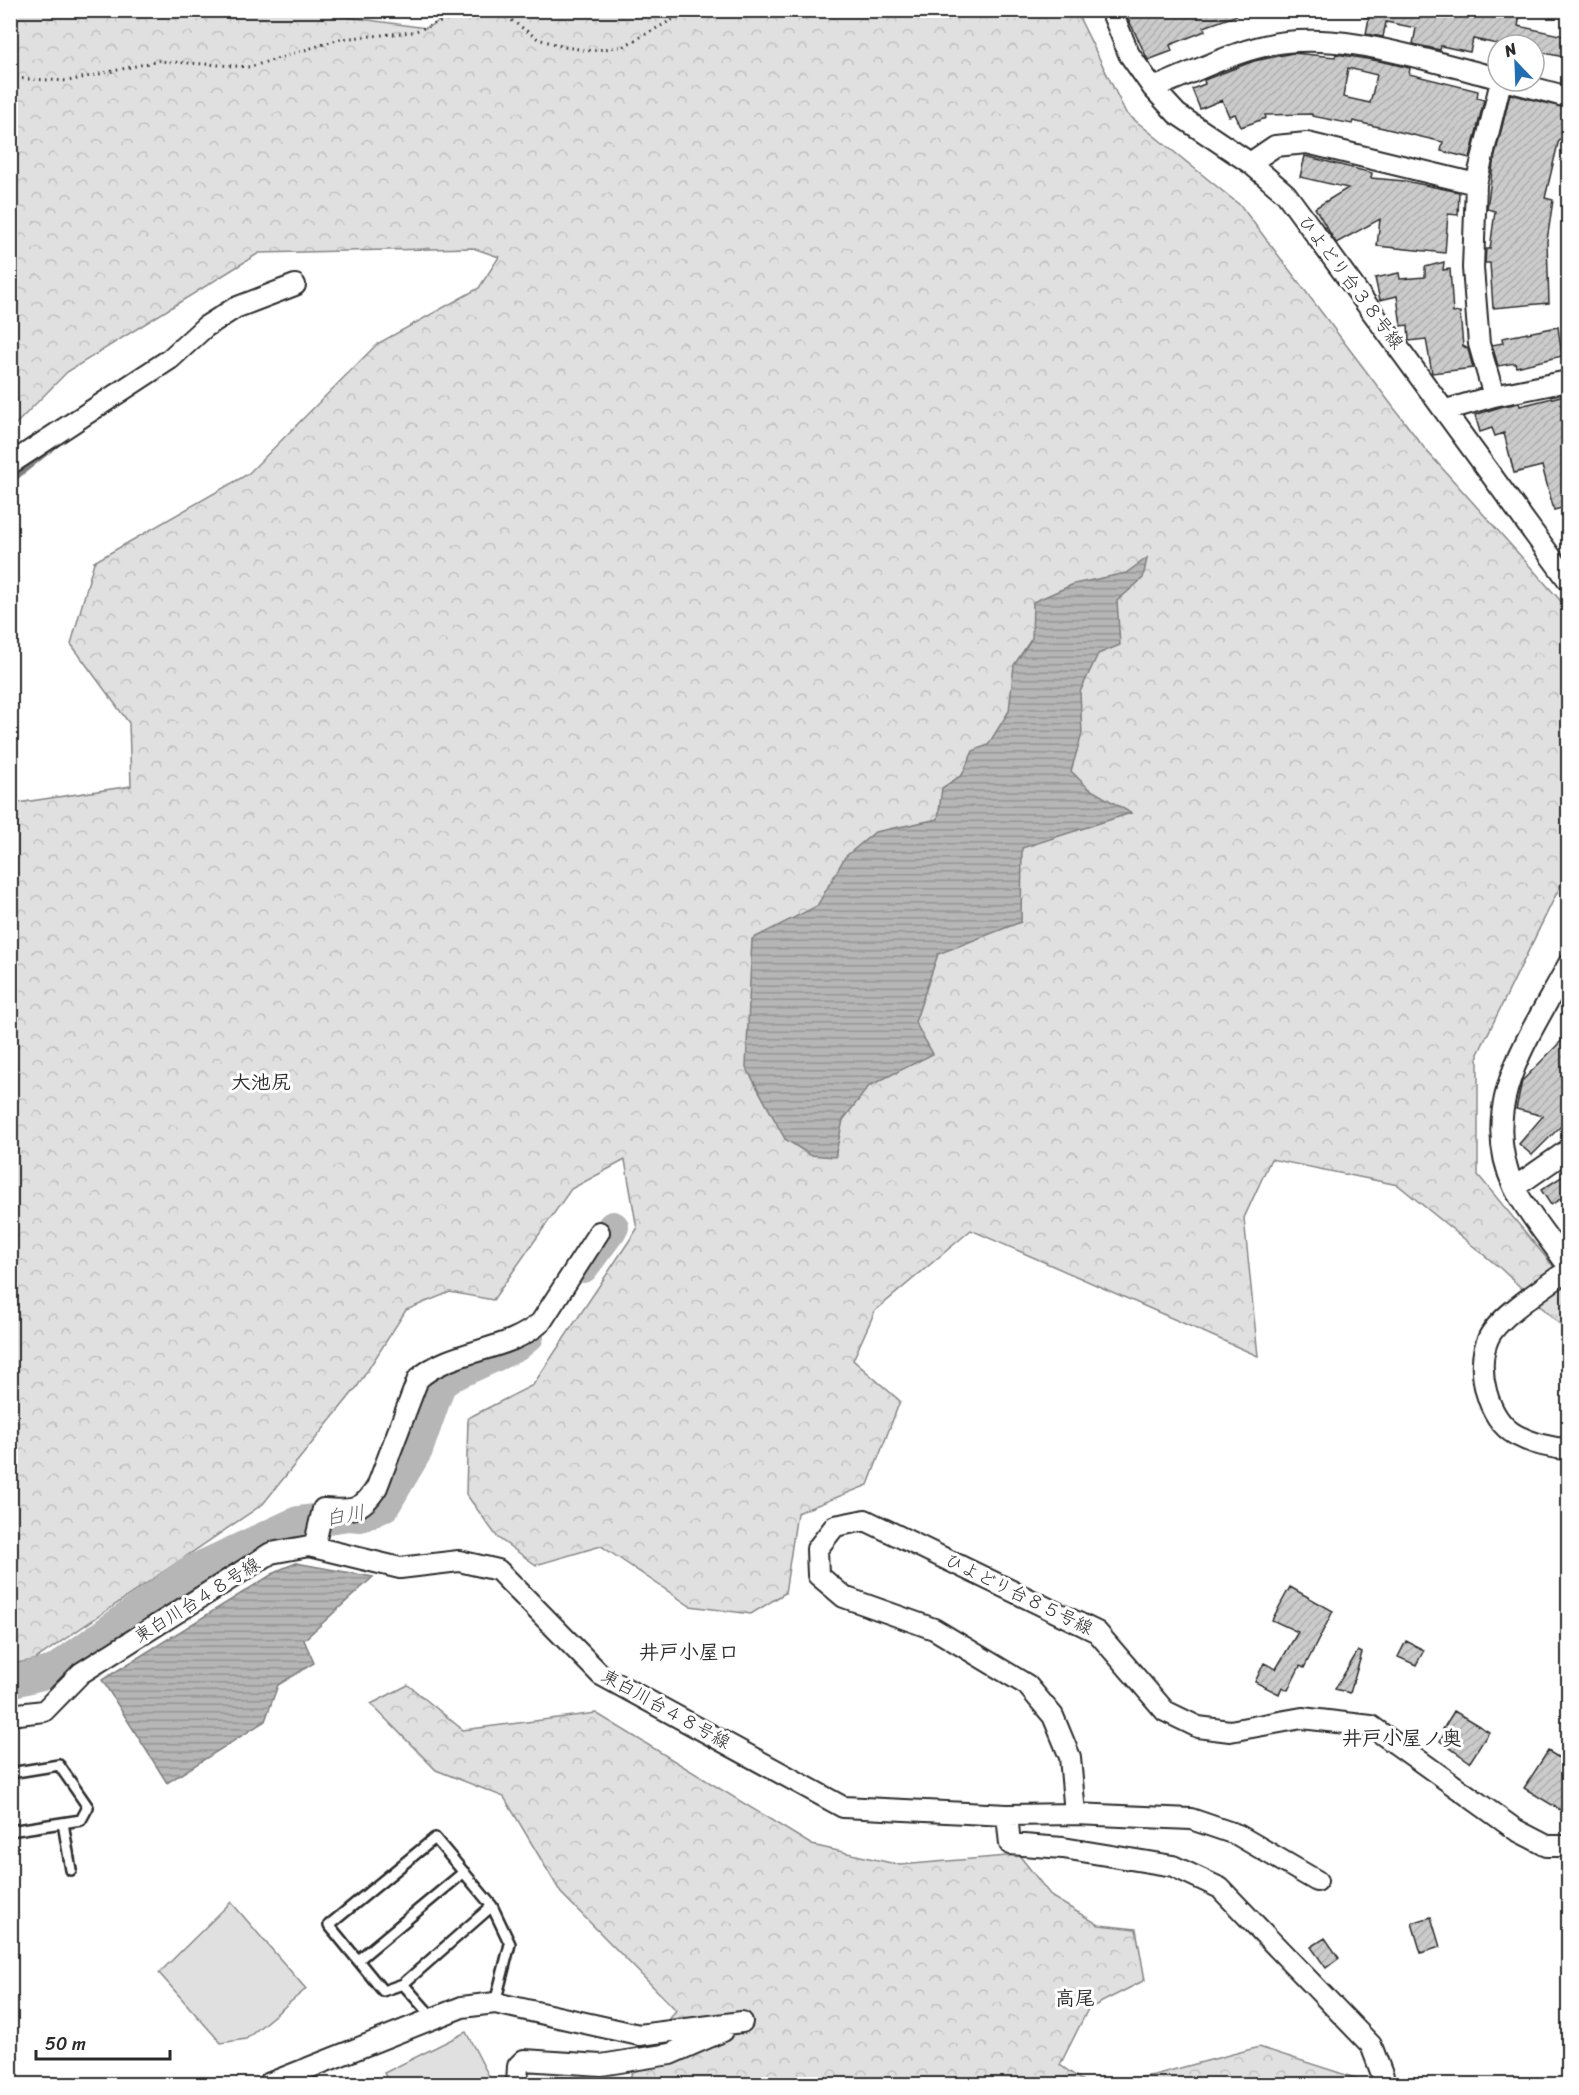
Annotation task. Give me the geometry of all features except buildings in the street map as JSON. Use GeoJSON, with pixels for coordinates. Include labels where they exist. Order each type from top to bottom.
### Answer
{"type":"FeatureCollection","features":[{"type":"Feature","properties":{"kind":"street","name":"ひよどり台３８号線"},"geometry":{"type":"LineString","coordinates":[[1111,10],[1129,54],[1153,88],[1177,114],[1250,163],[1286,194],[1569,580]]}},
{"type":"Feature","properties":{"kind":"street"},"geometry":{"type":"LineString","coordinates":[[1153,88],[1263,46],[1310,39],[1352,44],[1486,77]]}},
{"type":"Feature","properties":{"kind":"street"},"geometry":{"type":"LineString","coordinates":[[1546,90],[1569,96]]}},
{"type":"Feature","properties":{"kind":"street"},"geometry":{"type":"LineString","coordinates":[[1494,396],[1479,344],[1473,268],[1476,184],[1496,93]]}},
{"type":"Feature","properties":{"kind":"street"},"geometry":{"type":"LineString","coordinates":[[1250,163],[1275,147],[1307,143],[1476,184]]}},
{"type":"Feature","properties":{"kind":"street"},"geometry":{"type":"LineString","coordinates":[[10,464],[170,359],[205,327],[235,308],[295,285]]}},
{"type":"Feature","properties":{"kind":"street"},"geometry":{"type":"LineString","coordinates":[[1446,410],[1494,396],[1569,381]]}},
{"type":"Feature","properties":{"kind":"street"},"geometry":{"type":"LineString","coordinates":[[1569,965],[1517,1060],[1502,1104],[1502,1147],[1515,1187],[1569,1268],[1514,1310],[1488,1338],[1482,1373],[1491,1407],[1513,1434],[1548,1448],[1569,1449]]}},
{"type":"Feature","properties":{"kind":"street"},"geometry":{"type":"LineString","coordinates":[[1515,1187],[1569,1150]]}},
{"type":"Feature","properties":{"kind":"street"},"geometry":{"type":"LineString","coordinates":[[314,1547],[323,1509],[350,1511],[368,1500],[377,1487],[418,1379],[432,1367],[533,1329],[541,1322],[599,1232]]}},
{"type":"Feature","properties":{"kind":"street","name":"ひよどり台８５号線"},"geometry":{"type":"LineString","coordinates":[[1075,1814],[1070,1756],[1053,1716],[1028,1685],[934,1629],[844,1597],[818,1575],[817,1549],[835,1526],[865,1520],[1097,1632],[1165,1711],[1198,1727],[1230,1731],[1302,1718],[1371,1726],[1515,1830],[1547,1846],[1569,1846]]}},
{"type":"Feature","properties":{"kind":"street","name":"東白川台４８号線"},"geometry":{"type":"LineString","coordinates":[[10,1715],[44,1711],[81,1673],[272,1553],[314,1547],[400,1568],[459,1561],[498,1570],[601,1675],[843,1807],[1007,1815],[1075,1814],[1191,1819],[1238,1835],[1317,1881]]}},
{"type":"Feature","properties":{"kind":"street"},"geometry":{"type":"LineString","coordinates":[[1007,1815],[1010,1844],[1063,1848],[1173,1866],[1220,1888],[1371,2045],[1383,2077],[1381,2085]]}},
{"type":"Feature","properties":{"kind":"street"},"geometry":{"type":"LineString","coordinates":[[267,2085],[462,2007],[495,2003],[639,2035],[742,2022],[670,2054],[601,2065],[524,2060],[518,2066],[517,2085]]}},
{"type":"Feature","properties":{"kind":"lane"},"geometry":{"type":"LineString","coordinates":[[10,1773],[59,1765],[88,1807],[81,1820],[10,1831]]}},
{"type":"Feature","properties":{"kind":"lane"},"geometry":{"type":"LineString","coordinates":[[63,1823],[71,1870]]}},
{"type":"Feature","properties":{"kind":"lane"},"geometry":{"type":"LineString","coordinates":[[492,1906],[403,1984],[383,1991],[329,1925],[435,1838],[492,1906],[510,1944],[495,2003]]}},
{"type":"Feature","properties":{"kind":"lane"},"geometry":{"type":"LineString","coordinates":[[358,1960],[464,1872]]}},
{"type":"Feature","properties":{"kind":"lane"},"geometry":{"type":"LineString","coordinates":[[403,1984],[433,2018]]}},
{"type":"Feature","properties":{"kind":"path"},"geometry":{"type":"LineString","coordinates":[[10,78],[68,81],[158,61],[250,67],[340,39],[413,32],[474,10]]}},
{"type":"Feature","properties":{"kind":"path"},"geometry":{"type":"LineString","coordinates":[[497,10],[538,39],[565,47],[591,51],[624,46],[690,10]]}},
{"type":"Feature","properties":{"kind":"green space"},"geometry":{"type":"Polygon","coordinates":[[[297,10],[426,28],[460,10],[1076,11],[1126,113],[1241,206],[1425,449],[1568,609],[1568,870],[1478,1054],[1478,1175],[1568,1284],[1568,1332],[1500,1268],[1398,1185],[1271,1159],[1244,1218],[1258,1356],[971,1230],[875,1311],[853,1360],[900,1401],[868,1485],[797,1513],[785,1593],[751,1614],[690,1606],[601,1546],[536,1565],[498,1538],[466,1494],[468,1418],[533,1385],[637,1229],[625,1160],[571,1189],[493,1300],[450,1292],[406,1310],[357,1387],[263,1504],[34,1660],[11,1664],[11,804],[131,786],[129,723],[71,644],[94,562],[248,474],[377,344],[479,288],[499,257],[473,248],[259,253],[67,372],[11,429],[11,11],[297,10]]]}},
{"type":"Feature","properties":{"kind":"green space"},"geometry":{"type":"Polygon","coordinates":[[[408,1685],[463,1730],[596,1713],[812,1845],[900,1865],[1019,1855],[1052,1897],[1099,1925],[1136,1929],[1145,1980],[1088,2009],[1060,2065],[1087,2084],[625,2084],[676,2010],[561,1893],[504,1797],[436,1770],[371,1704],[408,1685]]]}},
{"type":"Feature","properties":{"kind":"green space"},"geometry":{"type":"Polygon","coordinates":[[[231,1902],[306,1989],[246,2039],[221,2043],[159,1973],[231,1902]]]}},
{"type":"Feature","properties":{"kind":"green space"},"geometry":{"type":"Polygon","coordinates":[[[466,2032],[493,2084],[390,2084],[384,2073],[466,2032]]]}},
{"type":"Feature","properties":{"kind":"green space"},"geometry":{"type":"Polygon","coordinates":[[[1259,2047],[1374,2084],[1104,2084],[1154,2075],[1259,2047]]]}},
{"type":"Feature","properties":{"kind":"shaded area"},"geometry":{"type":"Polygon","coordinates":[[[1147,558],[1143,578],[1117,601],[1120,645],[1098,654],[1080,692],[1082,734],[1071,771],[1088,788],[1131,813],[1022,848],[1021,922],[938,954],[915,1022],[933,1054],[869,1086],[843,1120],[835,1157],[810,1155],[785,1139],[746,1067],[752,939],[817,906],[845,857],[875,832],[938,819],[942,788],[962,775],[973,751],[988,745],[1009,711],[1014,665],[1032,638],[1033,602],[1074,584],[1126,573],[1147,558]]]}},
{"type":"Feature","properties":{"kind":"shaded area"},"geometry":{"type":"Polygon","coordinates":[[[296,1563],[373,1577],[304,1640],[314,1663],[278,1685],[265,1721],[167,1783],[102,1680],[279,1570],[296,1563]]]}},
{"type":"Feature","properties":{"kind":"waterway"},"geometry":{"type":"LineString","coordinates":[[10,482],[56,445]]}},
{"type":"Feature","properties":{"kind":"waterway","name":"白川"},"geometry":{"type":"LineString","coordinates":[[583,1267],[613,1227]]}},
{"type":"Feature","properties":{"kind":"waterway","name":"白川"},"geometry":{"type":"LineString","coordinates":[[10,1682],[54,1671],[190,1572],[298,1522],[350,1515],[360,1516],[384,1506],[417,1450],[440,1384],[451,1376],[516,1346],[528,1336]]}},
{"type":"Feature","properties":{"kind":"district","name":"大池尻"},"geometry":{"type":"Point","coordinates":[261,1082]}},
{"type":"Feature","properties":{"kind":"district","name":"井戸小屋口"},"geometry":{"type":"Point","coordinates":[689,1652]}},
{"type":"Feature","properties":{"kind":"district","name":"井戸小屋ノ奥"},"geometry":{"type":"Point","coordinates":[1402,1738]}},
{"type":"Feature","properties":{"kind":"district","name":"高尾"},"geometry":{"type":"Point","coordinates":[1075,1998]}}]}
